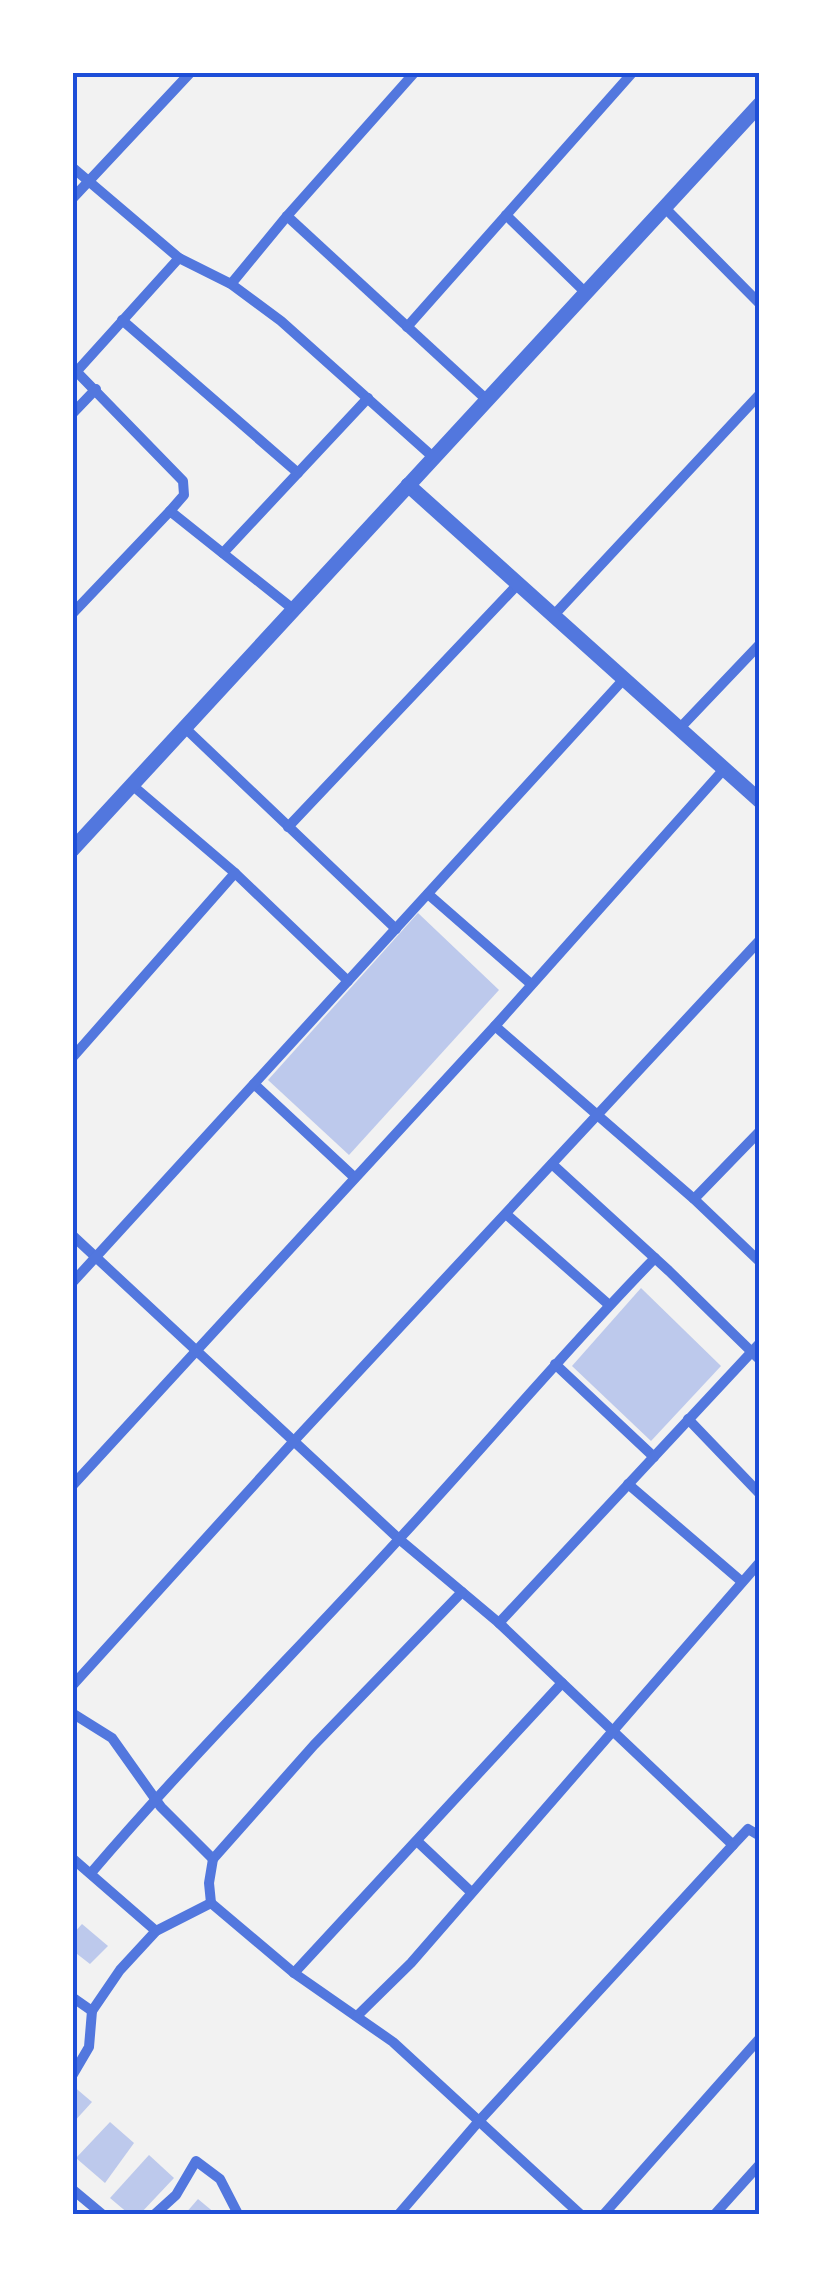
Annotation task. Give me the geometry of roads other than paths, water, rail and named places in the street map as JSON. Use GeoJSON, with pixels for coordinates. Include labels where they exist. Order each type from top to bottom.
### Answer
{"type":"FeatureCollection","features":[{"type":"Feature","properties":{"kind":"street"},"geometry":{"type":"LineString","coordinates":[[72,198],[191,72]]}},
{"type":"Feature","properties":{"kind":"street"},"geometry":{"type":"LineString","coordinates":[[231,284],[414,72]]}},
{"type":"Feature","properties":{"kind":"street"},"geometry":{"type":"LineString","coordinates":[[407,327],[632,72]]}},
{"type":"Feature","properties":{"kind":"street"},"geometry":{"type":"LineString","coordinates":[[72,850],[760,104]]}},
{"type":"Feature","properties":{"kind":"street"},"geometry":{"type":"LineString","coordinates":[[72,167],[179,258],[231,284],[281,321],[433,457]]}},
{"type":"Feature","properties":{"kind":"street"},"geometry":{"type":"LineString","coordinates":[[666,209],[760,304]]}},
{"type":"Feature","properties":{"kind":"street"},"geometry":{"type":"LineString","coordinates":[[287,216],[487,400]]}},
{"type":"Feature","properties":{"kind":"street"},"geometry":{"type":"LineString","coordinates":[[506,216],[587,294]]}},
{"type":"Feature","properties":{"kind":"street"},"geometry":{"type":"LineString","coordinates":[[72,614],[184,495],[183,481],[75,369],[179,258]]}},
{"type":"Feature","properties":{"kind":"street"},"geometry":{"type":"LineString","coordinates":[[122,320],[298,473]]}},
{"type":"Feature","properties":{"kind":"street"},"geometry":{"type":"LineString","coordinates":[[72,414],[96,389]]}},
{"type":"Feature","properties":{"kind":"street"},"geometry":{"type":"LineString","coordinates":[[554,616],[760,394]]}},
{"type":"Feature","properties":{"kind":"street"},"geometry":{"type":"LineString","coordinates":[[223,553],[368,398]]}},
{"type":"Feature","properties":{"kind":"street"},"geometry":{"type":"LineString","coordinates":[[408,485],[760,801]]}},
{"type":"Feature","properties":{"kind":"street"},"geometry":{"type":"LineString","coordinates":[[170,511],[293,609]]}},
{"type":"Feature","properties":{"kind":"street"},"geometry":{"type":"LineString","coordinates":[[288,827],[519,584]]}},
{"type":"Feature","properties":{"kind":"street"},"geometry":{"type":"LineString","coordinates":[[680,728],[760,644]]}},
{"type":"Feature","properties":{"kind":"street"},"geometry":{"type":"LineString","coordinates":[[72,1283],[623,680]]}},
{"type":"Feature","properties":{"kind":"street"},"geometry":{"type":"LineString","coordinates":[[184,727],[396,929]]}},
{"type":"Feature","properties":{"kind":"street"},"geometry":{"type":"LineString","coordinates":[[72,1486],[726,768]]}},
{"type":"Feature","properties":{"kind":"street"},"geometry":{"type":"LineString","coordinates":[[132,785],[234,873],[348,981]]}},
{"type":"Feature","properties":{"kind":"street"},"geometry":{"type":"LineString","coordinates":[[72,1058],[234,873]]}},
{"type":"Feature","properties":{"kind":"street"},"geometry":{"type":"LineString","coordinates":[[428,894],[531,984]]}},
{"type":"Feature","properties":{"kind":"street"},"geometry":{"type":"LineString","coordinates":[[72,1686],[760,940]]}},
{"type":"Feature","properties":{"kind":"street"},"geometry":{"type":"LineString","coordinates":[[495,1026],[694,1199],[760,1262]]}},
{"type":"Feature","properties":{"kind":"street"},"geometry":{"type":"LineString","coordinates":[[254,1084],[354,1177]]}},
{"type":"Feature","properties":{"kind":"street"},"geometry":{"type":"LineString","coordinates":[[694,1199],[757,1137]]}},
{"type":"Feature","properties":{"kind":"street"},"geometry":{"type":"LineString","coordinates":[[499,1623],[688,1419],[757,1352],[552,1164]]}},
{"type":"Feature","properties":{"kind":"street"},"geometry":{"type":"LineString","coordinates":[[506,1214],[608,1304]]}},
{"type":"Feature","properties":{"kind":"street"},"geometry":{"type":"LineString","coordinates":[[72,1235],[399,1540],[499,1623],[733,1845]]}},
{"type":"Feature","properties":{"kind":"street"},"geometry":{"type":"LineString","coordinates":[[92,1872],[154,1798],[399,1540],[608,1304],[655,1258]]}},
{"type":"Feature","properties":{"kind":"street"},"geometry":{"type":"LineString","coordinates":[[555,1364],[654,1456]]}},
{"type":"Feature","properties":{"kind":"street"},"geometry":{"type":"LineString","coordinates":[[688,1419],[760,1494]]}},
{"type":"Feature","properties":{"kind":"street"},"geometry":{"type":"LineString","coordinates":[[628,1484],[741,1581]]}},
{"type":"Feature","properties":{"kind":"street"},"geometry":{"type":"LineString","coordinates":[[358,2015],[411,1963],[760,1562]]}},
{"type":"Feature","properties":{"kind":"street"},"geometry":{"type":"LineString","coordinates":[[462,1592],[314,1745],[213,1859],[211,1903],[294,1974],[393,2042],[580,2214]]}},
{"type":"Feature","properties":{"kind":"street"},"geometry":{"type":"LineString","coordinates":[[294,1974],[562,1683]]}},
{"type":"Feature","properties":{"kind":"street"},"geometry":{"type":"LineString","coordinates":[[72,1713],[112,1738],[154,1798],[213,1859]]}},
{"type":"Feature","properties":{"kind":"street"},"geometry":{"type":"LineString","coordinates":[[400,2214],[479,2121],[760,1818]]}},
{"type":"Feature","properties":{"kind":"street"},"geometry":{"type":"LineString","coordinates":[[748,1829],[760,1836]]}},
{"type":"Feature","properties":{"kind":"street"},"geometry":{"type":"LineString","coordinates":[[417,1841],[470,1892]]}},
{"type":"Feature","properties":{"kind":"street"},"geometry":{"type":"LineString","coordinates":[[72,1858],[156,1931]]}},
{"type":"Feature","properties":{"kind":"street"},"geometry":{"type":"LineString","coordinates":[[72,2076],[88,2047],[92,2011],[120,1970],[156,1931],[211,1903]]}},
{"type":"Feature","properties":{"kind":"street"},"geometry":{"type":"LineString","coordinates":[[72,1997],[92,2011]]}},
{"type":"Feature","properties":{"kind":"street"},"geometry":{"type":"LineString","coordinates":[[604,2214],[760,2038]]}},
{"type":"Feature","properties":{"kind":"street"},"geometry":{"type":"LineString","coordinates":[[155,2214],[176,2195],[196,2162],[220,2180],[238,2214]]}},
{"type":"Feature","properties":{"kind":"street"},"geometry":{"type":"LineString","coordinates":[[715,2214],[760,2164]]}},
{"type":"Feature","properties":{"kind":"street"},"geometry":{"type":"LineString","coordinates":[[72,2189],[102,2214]]}}]}
